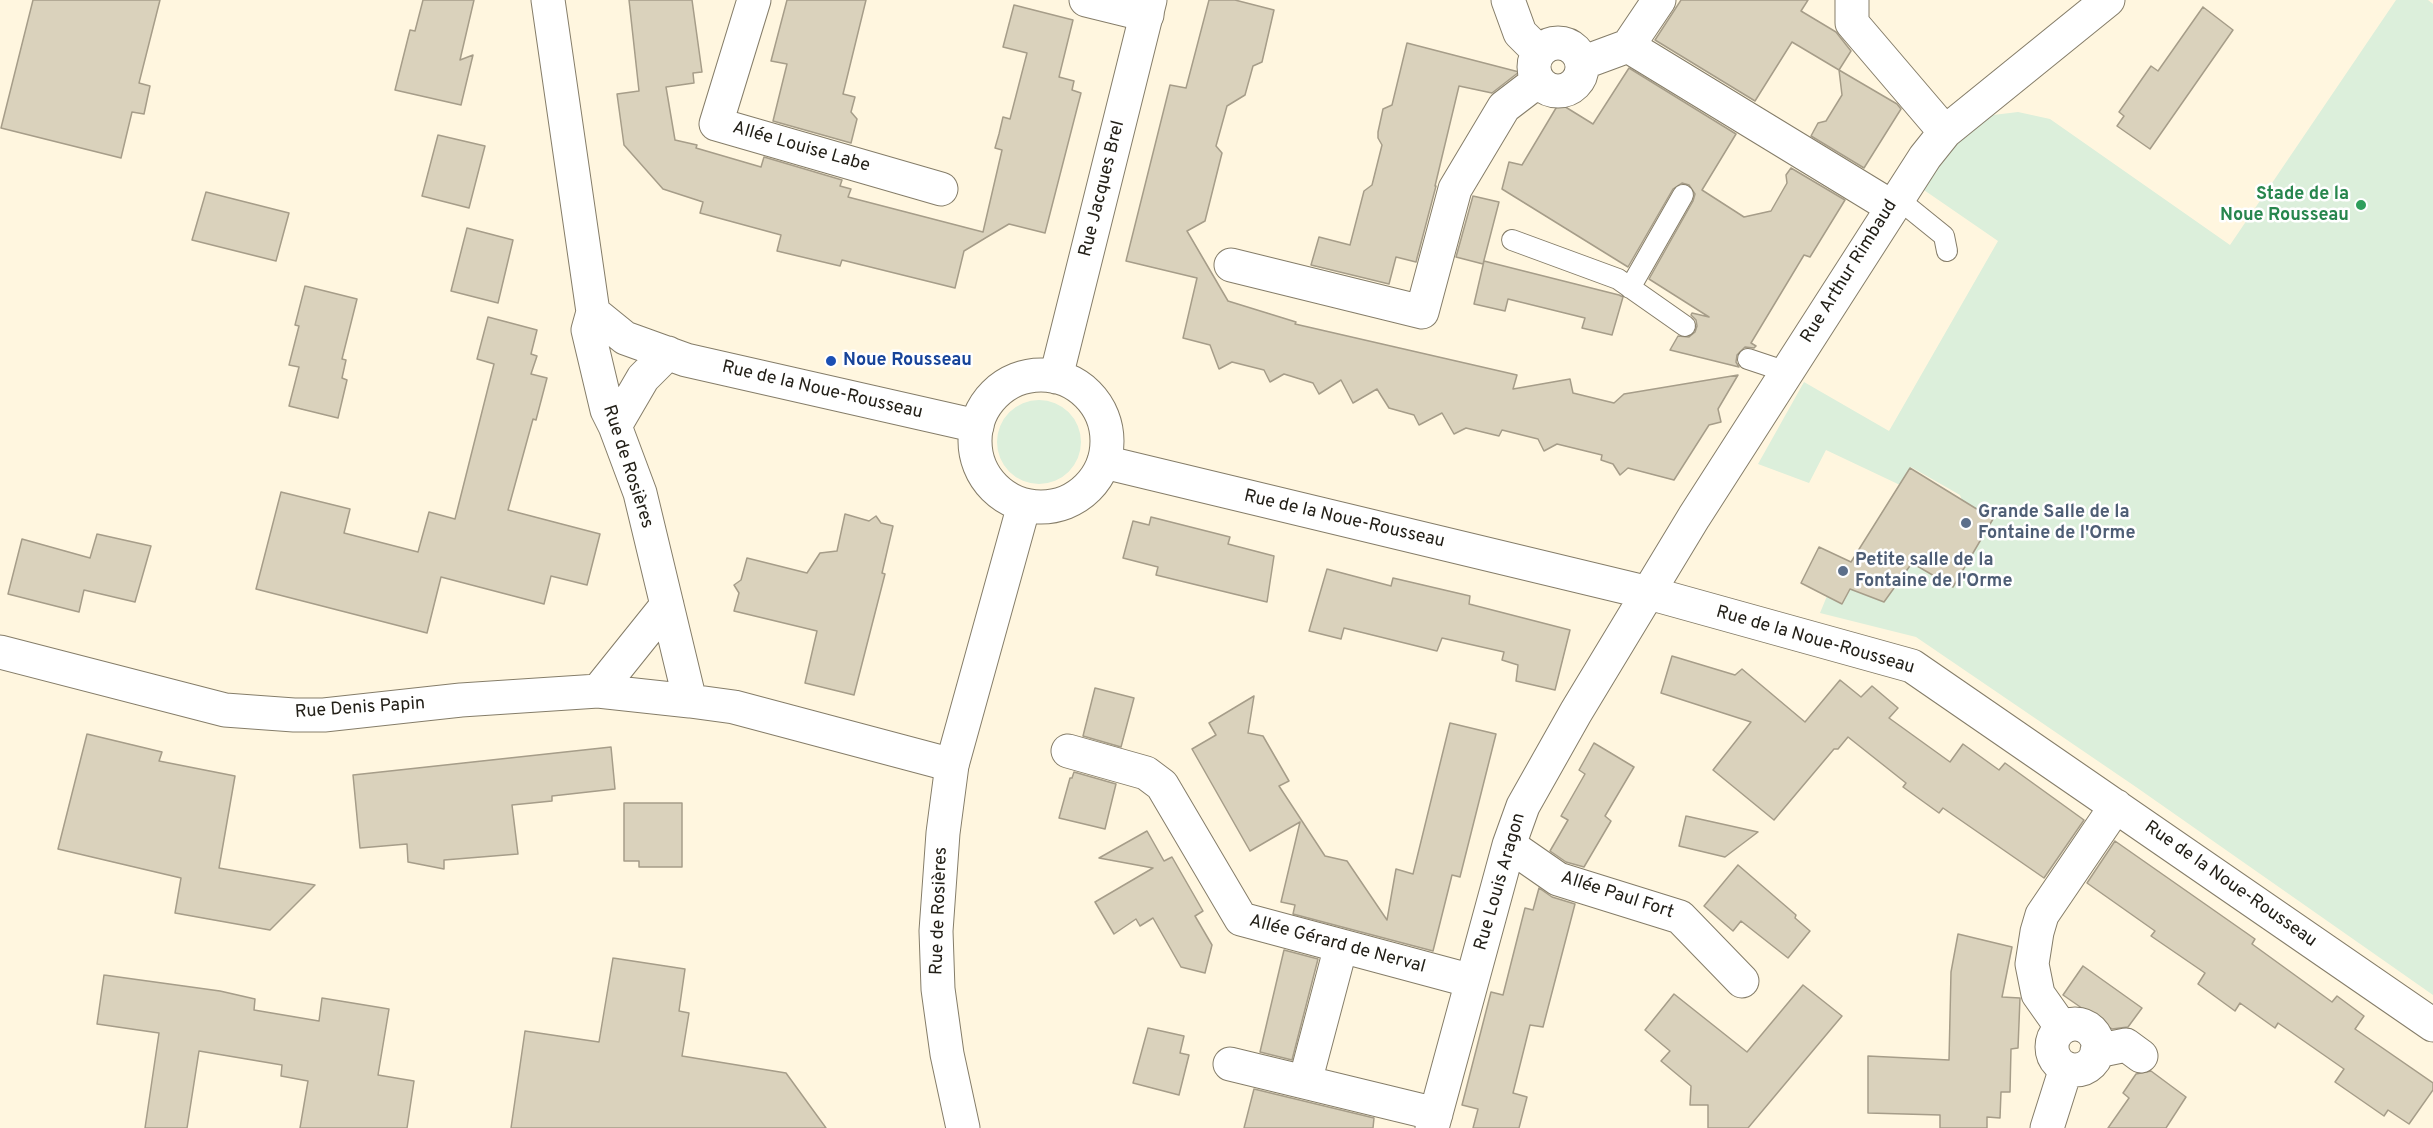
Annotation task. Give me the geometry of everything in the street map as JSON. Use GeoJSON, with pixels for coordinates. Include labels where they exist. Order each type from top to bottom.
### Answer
{"type":"FeatureCollection","features":[{"type":"Feature","properties":{"kind":"street","name":"Rue de Rosières"},"geometry":{"type":"LineString","coordinates":[[548,0],[593,312],[588,330],[607,410],[639,493],[690,701]]}},
{"type":"Feature","properties":{"kind":"street","name":"Allée Louise Labe"},"geometry":{"type":"LineString","coordinates":[[754,0],[716,124],[941,189]]}},
{"type":"Feature","properties":{"kind":"street"},"geometry":{"type":"LineString","coordinates":[[1086,0],[1148,8]]}},
{"type":"Feature","properties":{"kind":"street"},"geometry":{"type":"LineString","coordinates":[[1508,0],[1520,33],[1551,90],[1567,89],[1579,79],[1582,63],[1628,46],[1659,0]]}},
{"type":"Feature","properties":{"kind":"street"},"geometry":{"type":"LineString","coordinates":[[1852,0],[1852,23],[1945,132]]}},
{"type":"Feature","properties":{"kind":"street","name":"Rue Arthur Rimbaud"},"geometry":{"type":"LineString","coordinates":[[1649,593],[1925,157],[1945,132],[2108,0]]}},
{"type":"Feature","properties":{"kind":"street","name":"Rue Jacques Brel"},"geometry":{"type":"LineString","coordinates":[[1056,377],[1148,8]]}},
{"type":"Feature","properties":{"kind":"street"},"geometry":{"type":"LineString","coordinates":[[1628,46],[1895,203]]}},
{"type":"Feature","properties":{"kind":"street"},"geometry":{"type":"LineString","coordinates":[[1231,265],[1422,312],[1455,189],[1504,107],[1538,66]]}},
{"type":"Feature","properties":{"kind":"street","name":"Rue de la Noue-Rousseau"},"geometry":{"type":"LineString","coordinates":[[593,312],[625,338],[686,360],[977,426]]}},
{"type":"Feature","properties":{"kind":"street"},"geometry":{"type":"LineString","coordinates":[[615,426],[643,378],[668,353]]}},
{"type":"Feature","properties":{"kind":"street"},"geometry":{"type":"LineString","coordinates":[[1030,376],[1056,377],[1079,387],[1096,404],[1106,426],[1108,438],[1104,462],[1097,477],[1086,490],[1057,506],[1032,506],[1008,499],[984,475],[976,451],[977,426],[987,402],[1006,385],[1030,376]]}},
{"type":"Feature","properties":{"kind":"street","name":"Rue de la Noue-Rousseau"},"geometry":{"type":"LineString","coordinates":[[1104,462],[1649,593],[1912,666],[2433,1025]]}},
{"type":"Feature","properties":{"kind":"street","name":"Rue de Rosières"},"geometry":{"type":"LineString","coordinates":[[963,1128],[945,1043],[938,988],[936,931],[943,833],[952,765],[1032,506]]}},
{"type":"Feature","properties":{"kind":"street","name":"Rue Louis Aragon"},"geometry":{"type":"LineString","coordinates":[[1434,1121],[1509,845],[1523,806],[1541,771],[1649,593]]}},
{"type":"Feature","properties":{"kind":"street"},"geometry":{"type":"LineString","coordinates":[[598,691],[667,605]]}},
{"type":"Feature","properties":{"kind":"street","name":"Rue Denis Papin"},"geometry":{"type":"LineString","coordinates":[[0,652],[225,710],[294,716],[324,716],[462,700],[598,691],[690,701]]}},
{"type":"Feature","properties":{"kind":"street"},"geometry":{"type":"LineString","coordinates":[[690,701],[734,707],[952,765]]}},
{"type":"Feature","properties":{"kind":"street","name":"Allée Gérard de Nerval"},"geometry":{"type":"LineString","coordinates":[[1068,751],[1146,773],[1162,785],[1241,919],[1472,981]]}},
{"type":"Feature","properties":{"kind":"street"},"geometry":{"type":"LineString","coordinates":[[2062,1028],[2038,994],[2032,964],[2037,932],[2042,915],[2116,806]]}},
{"type":"Feature","properties":{"kind":"street","name":"Allée Paul Fort"},"geometry":{"type":"LineString","coordinates":[[1509,845],[1558,879],[1680,917],[1742,981]]}},
{"type":"Feature","properties":{"kind":"street"},"geometry":{"type":"LineString","coordinates":[[1305,1082],[1341,946]]}},
{"type":"Feature","properties":{"kind":"street"},"geometry":{"type":"LineString","coordinates":[[2076,1024],[2090,1029],[2095,1036],[2097,1051],[2092,1062],[2087,1066],[2074,1070],[2066,1068],[2055,1058],[2052,1046],[2054,1036],[2062,1028],[2076,1024]]}},
{"type":"Feature","properties":{"kind":"street"},"geometry":{"type":"LineString","coordinates":[[2097,1051],[2126,1045],[2141,1056]]}},
{"type":"Feature","properties":{"kind":"street"},"geometry":{"type":"LineString","coordinates":[[1230,1064],[1305,1082],[1434,1121]]}},
{"type":"Feature","properties":{"kind":"street"},"geometry":{"type":"LineString","coordinates":[[2047,1128],[2066,1068]]}},
{"type":"Feature","properties":{"kind":"lane"},"geometry":{"type":"LineString","coordinates":[[1630,288],[1683,195]]}},
{"type":"Feature","properties":{"kind":"lane"},"geometry":{"type":"LineString","coordinates":[[1895,203],[1944,236],[1947,251]]}},
{"type":"Feature","properties":{"kind":"lane"},"geometry":{"type":"LineString","coordinates":[[1512,240],[1618,279],[1684,326]]}},
{"type":"Feature","properties":{"kind":"lane"},"geometry":{"type":"LineString","coordinates":[[1748,359],[1787,372]]}},
{"type":"Feature","properties":{"kind":"green space"},"geometry":{"type":"Polygon","coordinates":[[[2396,0],[2428,0],[2433,4],[2433,995],[2136,787],[1916,637],[1820,613],[1827,596],[1850,589],[1884,601],[1912,563],[1953,587],[1993,519],[1970,505],[1965,507],[1960,495],[1911,467],[1900,485],[1826,450],[1809,483],[1758,464],[1804,382],[1889,431],[1998,241],[1921,188],[1952,143],[1985,116],[2018,112],[2050,119],[2230,245],[2396,0]]]}},
{"type":"Feature","properties":{"kind":"green space"},"geometry":{"type":"Polygon","coordinates":[[[1039,400],[1055,403],[1069,412],[1078,426],[1081,442],[1078,458],[1069,472],[1055,481],[1039,484],[1023,481],[1009,472],[1000,458],[997,442],[1000,426],[1009,412],[1023,403],[1039,400]]]}},
{"type":"Feature","properties":{"kind":"building"},"geometry":{"type":"Polygon","coordinates":[[[33,0],[160,0],[139,83],[150,86],[144,114],[132,112],[121,158],[1,128],[33,0]]]}},
{"type":"Feature","properties":{"kind":"building"},"geometry":{"type":"Polygon","coordinates":[[[423,0],[474,0],[460,60],[473,55],[461,105],[395,90],[410,30],[415,31],[423,0]]]}},
{"type":"Feature","properties":{"kind":"building"},"geometry":{"type":"Polygon","coordinates":[[[629,0],[692,0],[702,72],[693,73],[694,83],[666,87],[675,140],[697,145],[696,148],[761,167],[764,157],[842,180],[840,186],[851,189],[848,197],[983,232],[1002,150],[995,148],[1003,117],[1010,119],[1027,53],[1003,47],[1014,5],[1073,20],[1059,77],[1074,81],[1072,90],[1081,93],[1045,233],[1009,224],[964,251],[955,288],[842,260],[840,266],[777,251],[781,235],[700,213],[703,202],[663,189],[624,145],[617,94],[639,91],[629,0]]]}},
{"type":"Feature","properties":{"kind":"building"},"geometry":{"type":"Polygon","coordinates":[[[787,0],[866,0],[843,94],[855,97],[851,112],[857,119],[851,143],[773,121],[787,64],[771,61],[787,0]]]}},
{"type":"Feature","properties":{"kind":"building"},"geometry":{"type":"Polygon","coordinates":[[[1209,0],[1235,0],[1274,10],[1262,62],[1253,66],[1245,95],[1227,106],[1216,146],[1222,153],[1205,221],[1187,231],[1228,301],[1296,322],[1295,324],[1517,375],[1513,389],[1570,379],[1573,393],[1614,403],[1624,394],[1738,375],[1718,409],[1721,422],[1709,425],[1674,480],[1628,468],[1620,475],[1613,464],[1601,460],[1602,455],[1557,444],[1544,451],[1538,439],[1502,430],[1499,436],[1466,428],[1454,434],[1442,413],[1419,425],[1414,415],[1389,408],[1377,389],[1353,403],[1341,380],[1319,394],[1313,383],[1284,374],[1270,382],[1264,370],[1232,362],[1219,369],[1210,345],[1183,338],[1197,278],[1126,261],[1170,85],[1186,88],[1209,0]]]}},
{"type":"Feature","properties":{"kind":"building"},"geometry":{"type":"Polygon","coordinates":[[[1681,0],[1808,0],[1801,11],[1836,32],[1851,51],[1839,70],[1792,42],[1755,101],[1655,40],[1681,0]]]}},
{"type":"Feature","properties":{"kind":"building"},"geometry":{"type":"Polygon","coordinates":[[[2203,7],[2233,30],[2150,149],[2117,126],[2124,116],[2119,112],[2151,66],[2158,71],[2203,7]]]}},
{"type":"Feature","properties":{"kind":"building"},"geometry":{"type":"Polygon","coordinates":[[[1407,43],[1519,72],[1492,93],[1459,86],[1416,262],[1396,257],[1389,284],[1311,265],[1319,237],[1350,245],[1364,191],[1372,185],[1382,145],[1378,132],[1383,109],[1392,105],[1407,43]]]}},
{"type":"Feature","properties":{"kind":"building"},"geometry":{"type":"Polygon","coordinates":[[[1629,68],[1736,134],[1702,190],[1744,217],[1771,211],[1787,183],[1786,175],[1791,168],[1845,200],[1810,257],[1804,255],[1751,343],[1756,346],[1754,348],[1745,347],[1737,355],[1736,362],[1739,367],[1670,350],[1678,336],[1689,337],[1695,332],[1697,326],[1692,313],[1709,317],[1649,279],[1693,201],[1695,194],[1689,185],[1682,183],[1673,189],[1628,267],[1502,189],[1509,162],[1522,165],[1559,103],[1593,124],[1629,68]]]}},
{"type":"Feature","properties":{"kind":"building"},"geometry":{"type":"Polygon","coordinates":[[[1839,70],[1897,104],[1901,109],[1864,168],[1811,136],[1818,123],[1826,121],[1842,95],[1839,70]]]}},
{"type":"Feature","properties":{"kind":"building"},"geometry":{"type":"Polygon","coordinates":[[[438,135],[485,146],[469,208],[422,196],[438,135]]]}},
{"type":"Feature","properties":{"kind":"building"},"geometry":{"type":"Polygon","coordinates":[[[206,192],[289,213],[276,261],[192,240],[206,192]]]}},
{"type":"Feature","properties":{"kind":"building"},"geometry":{"type":"Polygon","coordinates":[[[1473,196],[1499,202],[1483,264],[1456,257],[1473,196]]]}},
{"type":"Feature","properties":{"kind":"building"},"geometry":{"type":"Polygon","coordinates":[[[467,228],[513,240],[498,303],[451,291],[467,228]]]}},
{"type":"Feature","properties":{"kind":"building"},"geometry":{"type":"Polygon","coordinates":[[[1484,261],[1623,297],[1612,335],[1582,328],[1585,318],[1508,299],[1505,311],[1474,304],[1484,261]]]}},
{"type":"Feature","properties":{"kind":"building"},"geometry":{"type":"Polygon","coordinates":[[[305,286],[357,299],[342,359],[346,360],[342,378],[347,380],[338,418],[289,406],[299,367],[289,365],[299,326],[295,325],[305,286]]]}},
{"type":"Feature","properties":{"kind":"building"},"geometry":{"type":"Polygon","coordinates":[[[488,317],[537,330],[531,354],[537,356],[531,374],[547,378],[536,420],[533,419],[508,510],[600,534],[587,585],[551,576],[544,604],[441,577],[427,633],[256,589],[281,492],[350,509],[344,533],[418,552],[429,512],[455,519],[494,364],[477,359],[488,317]]]}},
{"type":"Feature","properties":{"kind":"building"},"geometry":{"type":"Polygon","coordinates":[[[1910,468],[1993,519],[1953,587],[1912,563],[1884,602],[1850,589],[1842,604],[1801,583],[1819,547],[1851,562],[1910,468]]]}},
{"type":"Feature","properties":{"kind":"building"},"geometry":{"type":"Polygon","coordinates":[[[845,514],[869,521],[876,516],[881,523],[893,526],[882,573],[885,574],[854,695],[805,683],[817,631],[734,611],[739,593],[734,585],[741,580],[747,558],[807,573],[820,553],[837,551],[845,514]]]}},
{"type":"Feature","properties":{"kind":"building"},"geometry":{"type":"Polygon","coordinates":[[[1151,517],[1230,537],[1228,544],[1274,556],[1267,602],[1156,575],[1158,567],[1123,558],[1133,521],[1149,525],[1151,517]]]}},
{"type":"Feature","properties":{"kind":"building"},"geometry":{"type":"Polygon","coordinates":[[[97,534],[151,546],[135,602],[84,590],[79,612],[8,594],[22,539],[90,558],[97,534]]]}},
{"type":"Feature","properties":{"kind":"building"},"geometry":{"type":"Polygon","coordinates":[[[1327,569],[1391,586],[1393,578],[1470,596],[1469,604],[1570,630],[1555,690],[1516,681],[1518,665],[1502,660],[1504,652],[1442,638],[1437,651],[1344,628],[1341,639],[1309,631],[1327,569]]]}},
{"type":"Feature","properties":{"kind":"building"},"geometry":{"type":"Polygon","coordinates":[[[1672,656],[1735,675],[1742,669],[1805,722],[1840,680],[1861,697],[1872,686],[1898,708],[1889,718],[1950,762],[1963,744],[1999,770],[2005,763],[2084,820],[2044,878],[1943,808],[1939,813],[1903,787],[1906,783],[1848,737],[1838,749],[1834,749],[1774,820],[1713,770],[1751,722],[1661,693],[1672,656]]]}},
{"type":"Feature","properties":{"kind":"building"},"geometry":{"type":"Polygon","coordinates":[[[1095,688],[1134,698],[1121,747],[1083,736],[1095,688]]]}},
{"type":"Feature","properties":{"kind":"building"},"geometry":{"type":"Polygon","coordinates":[[[1254,696],[1248,733],[1263,736],[1289,781],[1279,786],[1325,856],[1347,861],[1387,920],[1396,869],[1413,874],[1450,723],[1496,734],[1460,877],[1452,875],[1433,951],[1293,914],[1295,905],[1281,902],[1300,822],[1250,851],[1192,749],[1216,735],[1209,723],[1254,696]]]}},
{"type":"Feature","properties":{"kind":"building"},"geometry":{"type":"Polygon","coordinates":[[[87,734],[162,752],[159,761],[235,776],[219,868],[315,885],[270,930],[175,913],[181,878],[58,849],[87,734]]]}},
{"type":"Feature","properties":{"kind":"building"},"geometry":{"type":"Polygon","coordinates":[[[1594,743],[1634,767],[1605,816],[1611,821],[1584,867],[1566,862],[1550,851],[1568,820],[1561,816],[1585,774],[1579,770],[1594,743]]]}},
{"type":"Feature","properties":{"kind":"building"},"geometry":{"type":"Polygon","coordinates":[[[611,747],[615,789],[552,796],[552,801],[512,805],[518,854],[444,860],[444,869],[408,862],[407,844],[360,848],[353,775],[611,747]]]}},
{"type":"Feature","properties":{"kind":"building"},"geometry":{"type":"Polygon","coordinates":[[[1074,772],[1116,784],[1105,829],[1059,818],[1070,778],[1074,772]]]}},
{"type":"Feature","properties":{"kind":"building"},"geometry":{"type":"Polygon","coordinates":[[[624,803],[682,803],[682,867],[639,867],[639,861],[624,861],[624,803]]]}},
{"type":"Feature","properties":{"kind":"building"},"geometry":{"type":"Polygon","coordinates":[[[1686,816],[1758,832],[1725,857],[1679,846],[1686,816]]]}},
{"type":"Feature","properties":{"kind":"building"},"geometry":{"type":"Polygon","coordinates":[[[1147,831],[1164,861],[1172,857],[1203,911],[1195,916],[1212,945],[1205,973],[1181,967],[1153,918],[1140,926],[1136,919],[1114,934],[1095,902],[1153,868],[1099,858],[1147,831]]]}},
{"type":"Feature","properties":{"kind":"building"},"geometry":{"type":"Polygon","coordinates":[[[2115,841],[2255,939],[2252,944],[2332,1002],[2337,996],[2364,1016],[2355,1029],[2433,1083],[2433,1090],[2409,1124],[2388,1110],[2384,1116],[2335,1082],[2344,1069],[2278,1023],[2275,1028],[2240,1003],[2235,1011],[2198,984],[2205,973],[2151,936],[2155,931],[2087,883],[2115,841]]]}},
{"type":"Feature","properties":{"kind":"building"},"geometry":{"type":"Polygon","coordinates":[[[1738,865],[1796,915],[1795,918],[1810,931],[1788,958],[1741,921],[1733,931],[1704,906],[1738,865]]]}},
{"type":"Feature","properties":{"kind":"building"},"geometry":{"type":"Polygon","coordinates":[[[1539,888],[1552,897],[1575,904],[1543,1027],[1530,1025],[1513,1093],[1527,1097],[1519,1128],[1473,1128],[1478,1109],[1462,1105],[1491,992],[1503,995],[1525,908],[1533,910],[1539,888]]]}},
{"type":"Feature","properties":{"kind":"building"},"geometry":{"type":"Polygon","coordinates":[[[1958,934],[2012,947],[2002,997],[2020,998],[2018,1048],[2011,1049],[2010,1092],[2001,1092],[2000,1118],[1987,1117],[1987,1128],[1940,1128],[1940,1115],[1868,1113],[1868,1056],[1949,1060],[1951,972],[1958,934]]]}},
{"type":"Feature","properties":{"kind":"building"},"geometry":{"type":"Polygon","coordinates":[[[1284,950],[1318,959],[1292,1060],[1260,1052],[1284,950]]]}},
{"type":"Feature","properties":{"kind":"building"},"geometry":{"type":"Polygon","coordinates":[[[613,958],[685,969],[679,1011],[689,1013],[682,1056],[786,1073],[826,1128],[511,1128],[525,1031],[599,1042],[613,958]]]}},
{"type":"Feature","properties":{"kind":"building"},"geometry":{"type":"Polygon","coordinates":[[[2083,966],[2142,1008],[2128,1027],[2112,1029],[2063,995],[2083,966]]]}},
{"type":"Feature","properties":{"kind":"building"},"geometry":{"type":"Polygon","coordinates":[[[104,975],[220,991],[255,999],[254,1010],[319,1021],[322,998],[389,1009],[378,1075],[414,1081],[407,1128],[300,1128],[308,1081],[281,1076],[282,1065],[199,1051],[187,1128],[145,1128],[159,1033],[97,1024],[104,975]]]}},
{"type":"Feature","properties":{"kind":"building"},"geometry":{"type":"Polygon","coordinates":[[[1803,985],[1842,1016],[1748,1128],[1708,1128],[1708,1105],[1690,1105],[1691,1086],[1661,1061],[1670,1051],[1645,1030],[1674,994],[1747,1052],[1803,985]]]}},
{"type":"Feature","properties":{"kind":"building"},"geometry":{"type":"Polygon","coordinates":[[[1148,1028],[1184,1036],[1180,1053],[1189,1055],[1179,1095],[1133,1083],[1148,1028]]]}},
{"type":"Feature","properties":{"kind":"building"},"geometry":{"type":"Polygon","coordinates":[[[2151,1071],[2186,1097],[2166,1128],[2108,1128],[2129,1098],[2123,1093],[2136,1074],[2151,1071]]]}},
{"type":"Feature","properties":{"kind":"building"},"geometry":{"type":"Polygon","coordinates":[[[1254,1089],[1374,1118],[1373,1128],[1244,1128],[1254,1089]]]}},
{"type":"Feature","properties":{"kind":"place","name":"Stade de la Noue Rousseau"},"geometry":{"type":"Point","coordinates":[2361,205]}},
{"type":"Feature","properties":{"kind":"place","name":"Noue Rousseau"},"geometry":{"type":"Point","coordinates":[831,361]}},
{"type":"Feature","properties":{"kind":"place","name":"Grande Salle de la Fontaine de l'Orme"},"geometry":{"type":"Point","coordinates":[1966,523]}},
{"type":"Feature","properties":{"kind":"place","name":"Petite salle de la Fontaine de l'Orme"},"geometry":{"type":"Point","coordinates":[1843,571]}}]}
